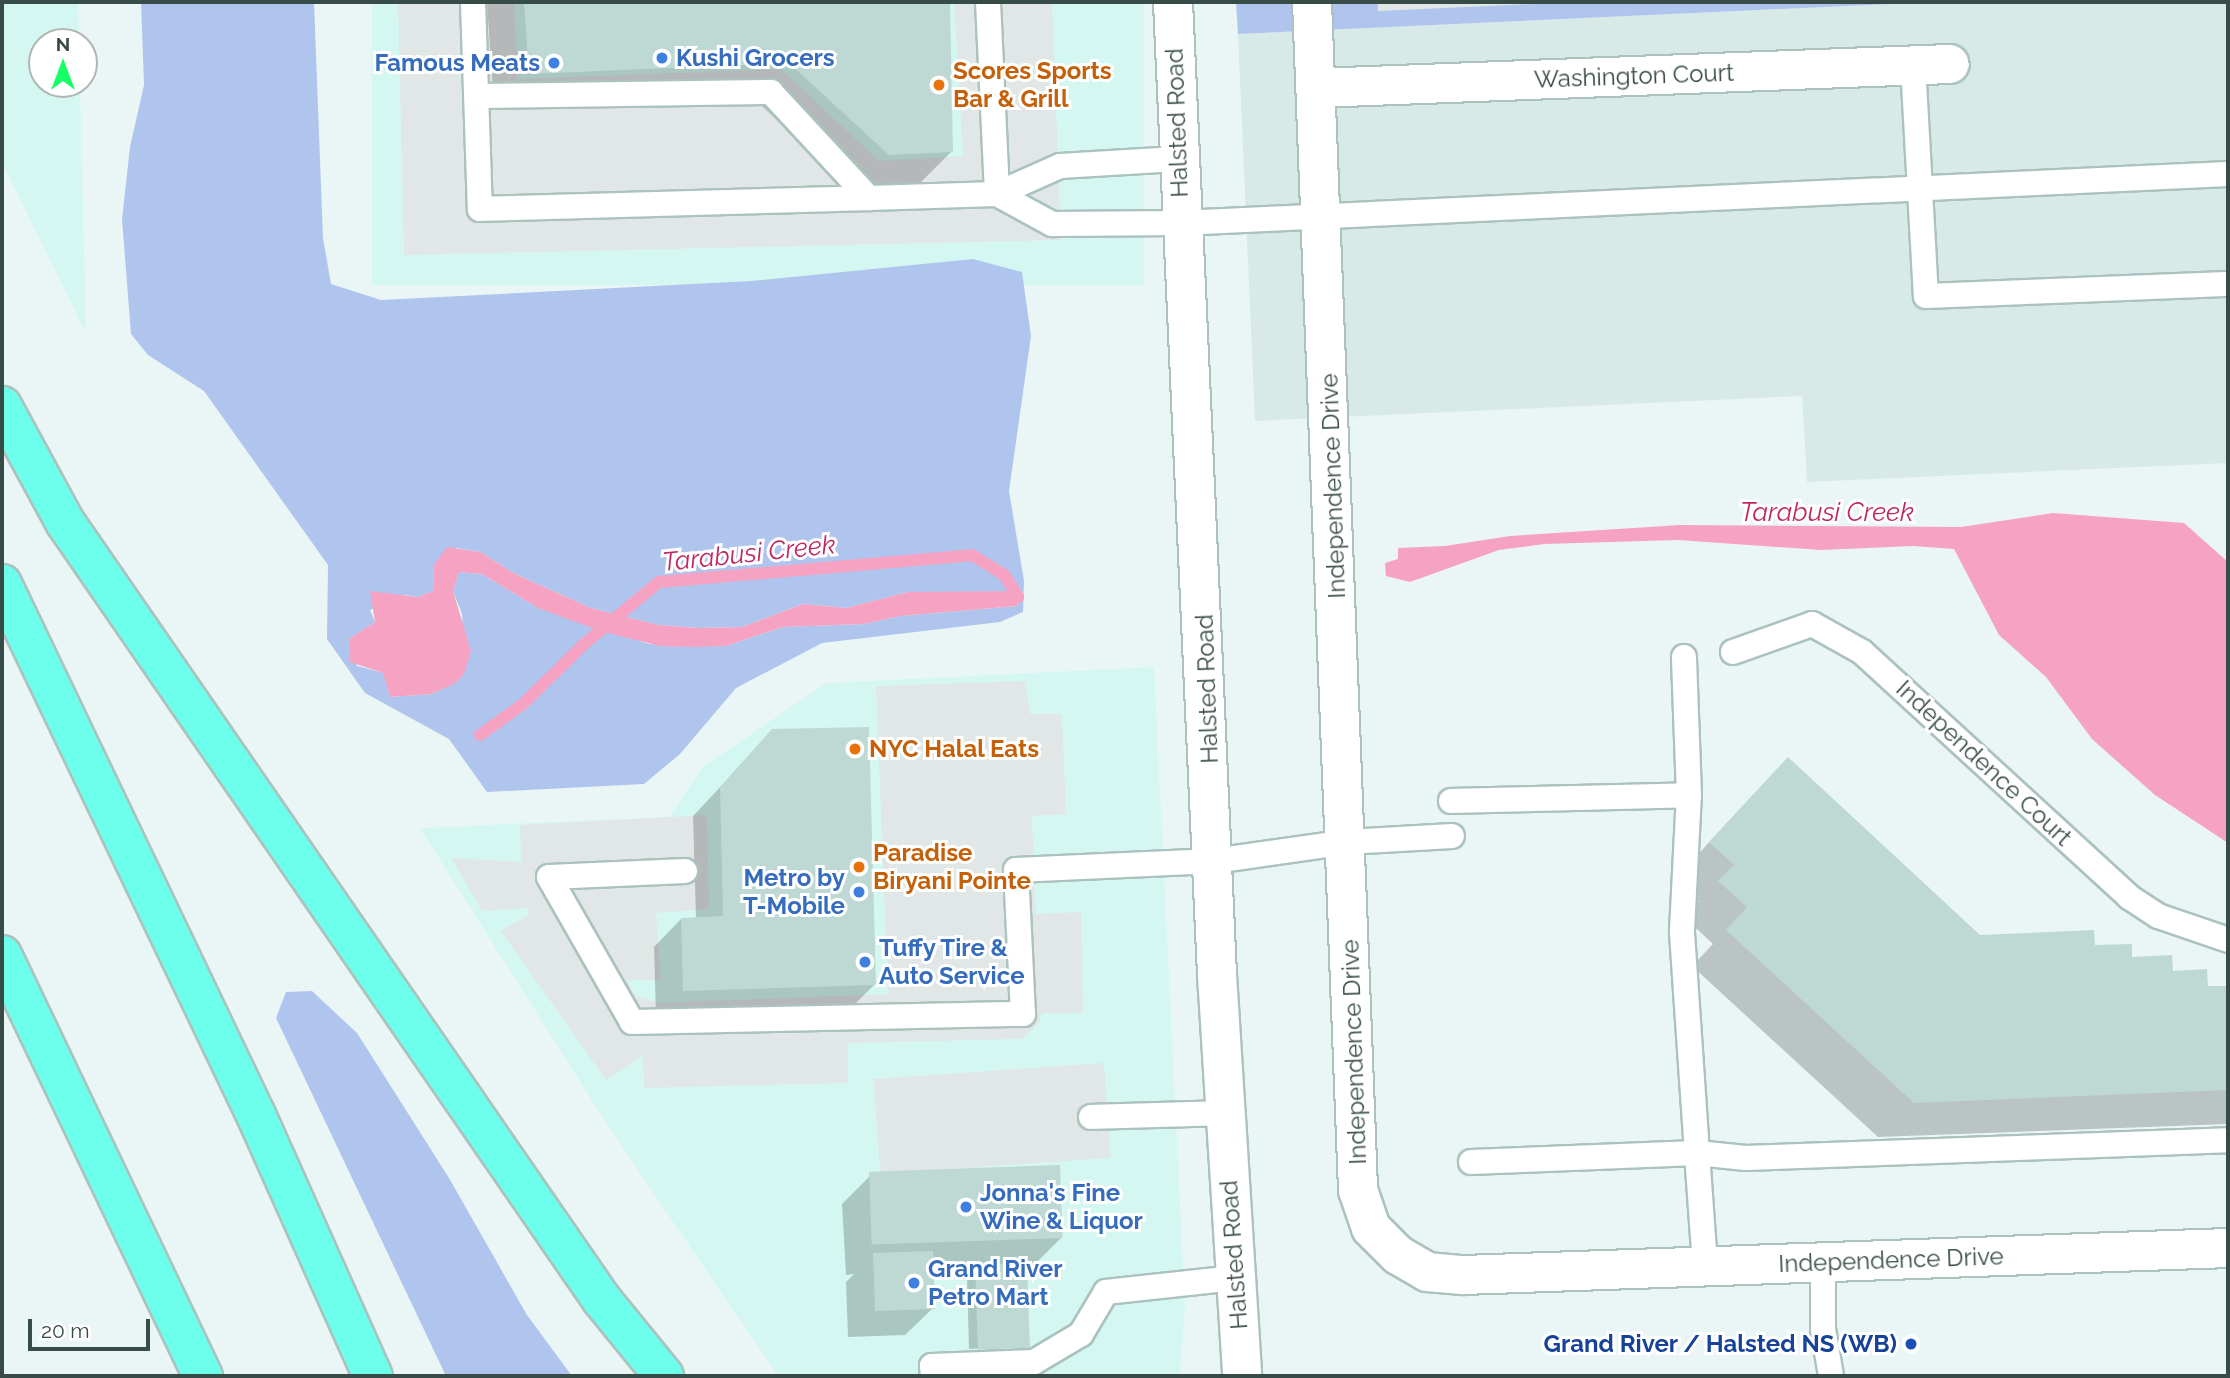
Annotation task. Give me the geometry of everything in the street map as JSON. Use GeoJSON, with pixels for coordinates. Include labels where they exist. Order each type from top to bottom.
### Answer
{"type":"FeatureCollection","features":[{"type":"Feature","properties":{"kind":"highway"},"geometry":{"type":"LineString","coordinates":[[2,406],[73,533],[601,1300],[664,1376]]}},
{"type":"Feature","properties":{"kind":"highway"},"geometry":{"type":"LineString","coordinates":[[2,584],[256,1115],[373,1376]]}},
{"type":"Feature","properties":{"kind":"highway"},"geometry":{"type":"LineString","coordinates":[[2,955],[203,1376]]}},
{"type":"Feature","properties":{"kind":"street","name":"Halsted Road"},"geometry":{"type":"LineString","coordinates":[[1173,2],[1177,159],[1214,861],[1224,1113],[1242,1376]]}},
{"type":"Feature","properties":{"kind":"street","name":"Independence Drive"},"geometry":{"type":"LineString","coordinates":[[1312,2],[1347,842],[1358,1189],[1371,1228],[1398,1255],[1427,1272],[1463,1275],[2228,1248]]}},
{"type":"Feature","properties":{"kind":"street","name":"Washington Court"},"geometry":{"type":"LineString","coordinates":[[1317,88],[1951,64]]}},
{"type":"Feature","properties":{"kind":"lane"},"geometry":{"type":"LineString","coordinates":[[473,2],[480,209],[997,194],[1060,166],[1177,159]]}},
{"type":"Feature","properties":{"kind":"lane"},"geometry":{"type":"LineString","coordinates":[[988,2],[997,194]]}},
{"type":"Feature","properties":{"kind":"lane"},"geometry":{"type":"LineString","coordinates":[[1913,65],[1926,296],[2228,284]]}},
{"type":"Feature","properties":{"kind":"lane"},"geometry":{"type":"LineString","coordinates":[[477,96],[771,92],[869,198]]}},
{"type":"Feature","properties":{"kind":"lane"},"geometry":{"type":"LineString","coordinates":[[997,194],[1052,224],[1180,223],[2228,174]]}},
{"type":"Feature","properties":{"kind":"lane","name":"Independence Court"},"geometry":{"type":"LineString","coordinates":[[1732,652],[1812,624],[1862,652],[2129,897],[2158,916],[2228,940]]}},
{"type":"Feature","properties":{"kind":"lane"},"geometry":{"type":"LineString","coordinates":[[1684,657],[1689,794],[1682,930],[1705,1265]]}},
{"type":"Feature","properties":{"kind":"lane"},"geometry":{"type":"LineString","coordinates":[[1451,801],[1689,794]]}},
{"type":"Feature","properties":{"kind":"lane"},"geometry":{"type":"LineString","coordinates":[[685,871],[549,877],[632,1022],[1023,1014],[1016,870],[1214,861],[1347,842],[1452,836]]}},
{"type":"Feature","properties":{"kind":"lane"},"geometry":{"type":"LineString","coordinates":[[1091,1118],[1224,1113]]}},
{"type":"Feature","properties":{"kind":"lane"},"geometry":{"type":"LineString","coordinates":[[1471,1162],[1697,1153],[1746,1158],[2228,1140]]}},
{"type":"Feature","properties":{"kind":"lane"},"geometry":{"type":"LineString","coordinates":[[1823,1263],[1823,1329],[1831,1376]]}},
{"type":"Feature","properties":{"kind":"lane"},"geometry":{"type":"LineString","coordinates":[[933,1376],[932,1366],[1034,1362],[1062,1349],[1081,1334],[1106,1292],[1234,1278]]}},
{"type":"Feature","properties":{"kind":"shaded area"},"geometry":{"type":"Polygon","coordinates":[[[2,2],[78,2],[79,28],[28,28],[28,98],[80,98],[86,333],[2,163],[2,2]]]}},
{"type":"Feature","properties":{"kind":"shaded area"},"geometry":{"type":"Polygon","coordinates":[[[141,2],[314,2],[323,238],[331,284],[381,300],[751,281],[973,259],[1022,272],[1031,336],[1009,491],[1024,581],[1023,612],[1000,622],[822,643],[736,688],[680,754],[644,784],[487,792],[449,739],[365,693],[327,639],[328,565],[204,391],[148,355],[131,334],[122,219],[130,147],[144,85],[141,2]],[[456,548],[434,565],[433,591],[418,597],[405,595],[370,610],[375,622],[350,638],[357,666],[384,673],[390,697],[431,694],[453,684],[464,674],[462,614],[453,591],[459,572],[482,574],[538,608],[649,644],[726,646],[783,627],[864,624],[900,616],[1017,606],[1019,592],[908,592],[846,608],[803,604],[742,627],[698,628],[658,625],[591,608],[515,574],[480,552],[456,548]]]}},
{"type":"Feature","properties":{"kind":"shaded area"},"geometry":{"type":"Polygon","coordinates":[[[372,2],[1144,2],[1144,285],[372,285],[372,2]]]}},
{"type":"Feature","properties":{"kind":"shaded area"},"geometry":{"type":"Polygon","coordinates":[[[398,2],[514,2],[518,79],[781,69],[879,161],[963,156],[954,2],[1052,2],[1061,240],[404,255],[398,2]]]}},
{"type":"Feature","properties":{"kind":"shaded area"},"geometry":{"type":"Polygon","coordinates":[[[1236,2],[1933,2],[1238,34],[1236,2]]]}},
{"type":"Feature","properties":{"kind":"shaded area"},"geometry":{"type":"Polygon","coordinates":[[[1378,2],[1577,2],[1378,11],[1378,2]]]}},
{"type":"Feature","properties":{"kind":"shaded area"},"geometry":{"type":"Polygon","coordinates":[[[1933,2],[2228,2],[2228,463],[1807,482],[1802,396],[1255,421],[1238,34],[1933,2]]]}},
{"type":"Feature","properties":{"kind":"shaded area"},"geometry":{"type":"Polygon","coordinates":[[[2053,513],[2184,523],[2228,562],[2228,843],[2155,795],[2092,739],[2046,677],[1999,635],[1954,549],[1913,546],[1821,550],[1678,540],[1544,544],[1499,550],[1410,582],[1386,576],[1385,563],[1398,559],[1398,548],[1445,546],[1510,536],[1680,525],[1961,527],[2053,513]]]}},
{"type":"Feature","properties":{"kind":"shaded area"},"geometry":{"type":"Polygon","coordinates":[[[447,547],[480,552],[515,574],[591,608],[658,625],[742,627],[803,604],[846,608],[908,592],[1019,591],[1017,606],[900,616],[864,624],[783,627],[726,646],[660,646],[600,631],[538,608],[482,574],[459,572],[453,591],[471,651],[464,674],[454,684],[431,694],[390,697],[383,673],[350,662],[350,638],[375,622],[370,591],[418,597],[433,591],[434,565],[447,547]]]}},
{"type":"Feature","properties":{"kind":"shaded area"},"geometry":{"type":"Polygon","coordinates":[[[1154,667],[1185,1309],[1180,1370],[1177,1376],[778,1376],[608,1126],[420,828],[669,817],[703,767],[826,683],[1154,667]]]}},
{"type":"Feature","properties":{"kind":"shaded area"},"geometry":{"type":"Polygon","coordinates":[[[1025,681],[1030,714],[1062,714],[1066,814],[1032,816],[1036,914],[1081,912],[1083,1013],[1042,1013],[1038,1024],[1022,1039],[848,1043],[848,1083],[644,1088],[643,1056],[606,1080],[501,931],[530,914],[527,908],[482,911],[451,858],[521,862],[520,825],[707,815],[709,909],[656,913],[661,980],[627,980],[636,996],[659,1003],[888,994],[876,686],[1025,681]]]}},
{"type":"Feature","properties":{"kind":"shaded area"},"geometry":{"type":"Polygon","coordinates":[[[312,991],[357,1033],[449,1178],[527,1315],[572,1376],[446,1376],[276,1018],[286,992],[312,991]]]}},
{"type":"Feature","properties":{"kind":"shaded area"},"geometry":{"type":"Polygon","coordinates":[[[1104,1063],[1111,1158],[880,1174],[874,1079],[1104,1063]]]}},
{"type":"Feature","properties":{"kind":"building"},"geometry":{"type":"Polygon","coordinates":[[[524,2],[950,2],[953,152],[889,155],[789,63],[529,74],[524,2]]]}},
{"type":"Feature","properties":{"kind":"building"},"geometry":{"type":"Polygon","coordinates":[[[869,727],[876,985],[683,991],[681,918],[723,916],[720,787],[772,729],[869,727]]]}},
{"type":"Feature","properties":{"kind":"building"},"geometry":{"type":"Polygon","coordinates":[[[1788,757],[1980,935],[2094,930],[2095,945],[2132,944],[2132,957],[2172,955],[2173,971],[2207,969],[2208,986],[2228,986],[2228,1090],[1914,1103],[1726,930],[1747,907],[1718,881],[1734,865],[1709,842],[1788,757]]]}},
{"type":"Feature","properties":{"kind":"building","name":"Jonna's Fine Wine & Liquor"},"geometry":{"type":"Polygon","coordinates":[[[1060,1165],[1063,1238],[872,1245],[869,1172],[1060,1165]]]}},
{"type":"Feature","properties":{"kind":"building"},"geometry":{"type":"Polygon","coordinates":[[[933,1251],[935,1309],[875,1311],[873,1253],[933,1251]]]}},
{"type":"Feature","properties":{"kind":"building"},"geometry":{"type":"Polygon","coordinates":[[[1027,1263],[1030,1348],[978,1350],[975,1265],[1027,1263]]]}},
{"type":"Feature","properties":{"kind":"waterway","name":"Tarabusi Creek"},"geometry":{"type":"LineString","coordinates":[[480,735],[523,704],[584,644],[659,582],[972,555],[1005,576],[1018,597]]}},
{"type":"Feature","properties":{"kind":"place","name":"Kushi Grocers"},"geometry":{"type":"Point","coordinates":[662,58]}},
{"type":"Feature","properties":{"kind":"place","name":"Famous Meats"},"geometry":{"type":"Point","coordinates":[554,63]}},
{"type":"Feature","properties":{"kind":"place","name":"Scores Sports Bar & Grill"},"geometry":{"type":"Point","coordinates":[939,85]}},
{"type":"Feature","properties":{"kind":"place","name":"NYC Halal Eats"},"geometry":{"type":"Point","coordinates":[855,749]}},
{"type":"Feature","properties":{"kind":"place","name":"Paradise Biryani Pointe"},"geometry":{"type":"Point","coordinates":[859,867]}},
{"type":"Feature","properties":{"kind":"place","name":"Metro by T-Mobile"},"geometry":{"type":"Point","coordinates":[859,892]}},
{"type":"Feature","properties":{"kind":"place","name":"Tuffy Tire & Auto Service"},"geometry":{"type":"Point","coordinates":[865,962]}},
{"type":"Feature","properties":{"kind":"place","name":"Jonna's Fine Wine & Liquor"},"geometry":{"type":"Point","coordinates":[966,1207]}},
{"type":"Feature","properties":{"kind":"place","name":"Grand River Petro Mart"},"geometry":{"type":"Point","coordinates":[914,1283]}},
{"type":"Feature","properties":{"kind":"place","name":"Grand River / Halsted NS (WB)"},"geometry":{"type":"Point","coordinates":[1911,1344]}}]}
